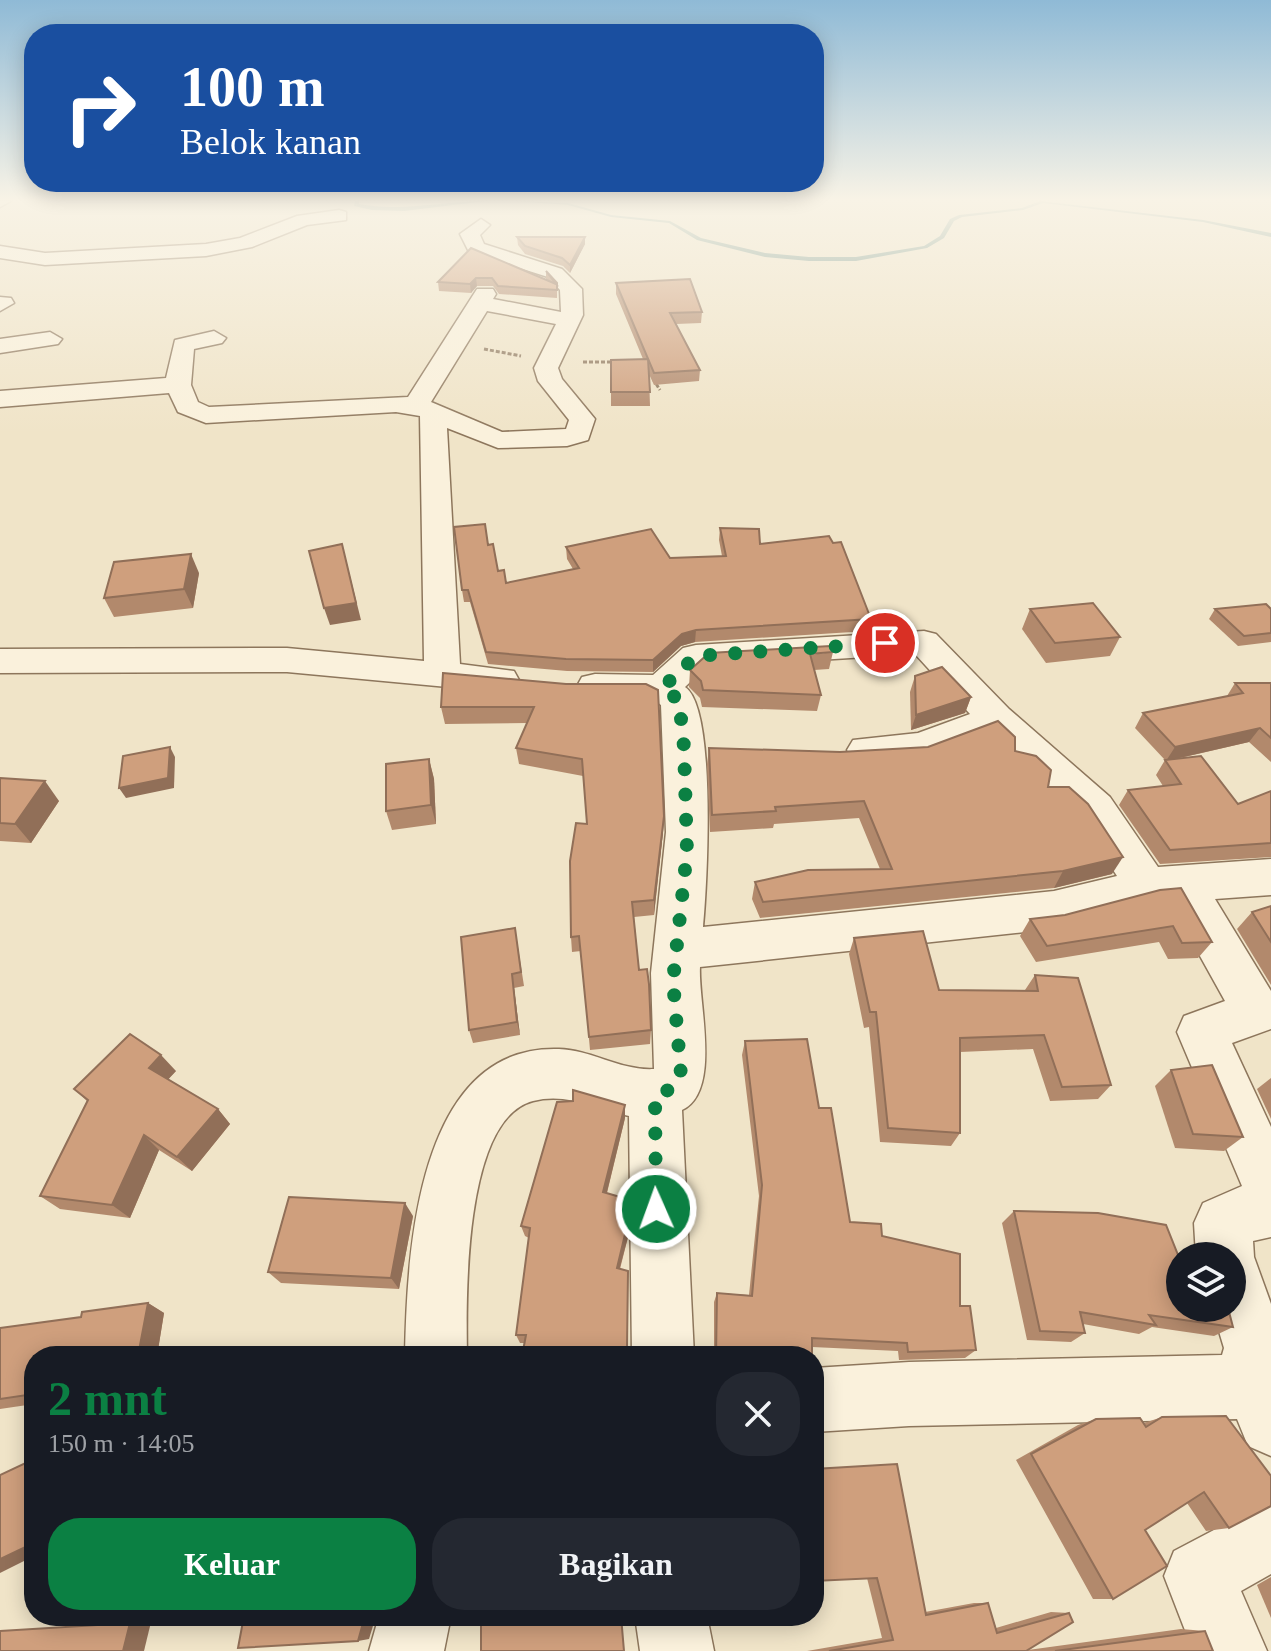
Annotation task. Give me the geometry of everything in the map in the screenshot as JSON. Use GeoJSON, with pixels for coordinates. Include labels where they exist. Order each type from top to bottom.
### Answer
{"type":"FeatureCollection","features":[{"type":"Feature","properties":{"kind":"street"},"geometry":{"type":"LineString","coordinates":[[214,338],[183,345],[178,385],[187,407],[206,415],[424,409],[498,440],[567,438],[578,434],[582,419],[550,381],[546,368],[570,320],[571,289],[561,278]]}},
{"type":"Feature","properties":{"kind":"street"},"geometry":{"type":"LineString","coordinates":[[442,674],[424,409],[427,382],[467,329],[482,298],[570,320]]}},
{"type":"Feature","properties":{"kind":"street"},"geometry":{"type":"LineString","coordinates":[[0,346],[50,339]]}},
{"type":"Feature","properties":{"kind":"street"},"geometry":{"type":"LineString","coordinates":[[0,399],[178,385]]}},
{"type":"Feature","properties":{"kind":"street"},"geometry":{"type":"LineString","coordinates":[[662,688],[696,656],[916,641],[931,646],[996,718],[1095,808],[1165,884],[1257,1012],[1202,1032],[1271,1189]]}},
{"type":"Feature","properties":{"kind":"street"},"geometry":{"type":"LineString","coordinates":[[0,661],[287,660],[551,684],[662,688],[679,700],[699,748],[673,981],[681,1075],[670,1089],[655,1097],[561,1073],[531,1073],[502,1086],[492,1097],[473,1120],[450,1185],[435,1304],[436,1346]]}},
{"type":"Feature","properties":{"kind":"street"},"geometry":{"type":"LineString","coordinates":[[836,752],[922,747],[996,718]]}},
{"type":"Feature","properties":{"kind":"street"},"geometry":{"type":"LineString","coordinates":[[677,949],[1054,910],[1165,884],[1271,877]]}},
{"type":"Feature","properties":{"kind":"street"},"geometry":{"type":"LineString","coordinates":[[655,1097],[663,1346]]}},
{"type":"Feature","properties":{"kind":"street"},"geometry":{"type":"LineString","coordinates":[[1224,1242],[1223,1223],[1231,1217],[1271,1209]]}},
{"type":"Feature","properties":{"kind":"street"},"geometry":{"type":"LineString","coordinates":[[824,1399],[909,1394],[1231,1389],[1261,1398],[1255,1348],[1246,1320]]}},
{"type":"Feature","properties":{"kind":"street"},"geometry":{"type":"LineString","coordinates":[[1230,1651],[1199,1576],[1271,1535]]}},
{"type":"Feature","properties":{"kind":"street"},"geometry":{"type":"LineString","coordinates":[[406,1651],[413,1626]]}},
{"type":"Feature","properties":{"kind":"street"},"geometry":{"type":"LineString","coordinates":[[673,1626],[677,1651]]}},
{"type":"Feature","properties":{"kind":"building"},"geometry":{"type":"Polygon","coordinates":[[[442,278],[476,278],[470,284],[438,282],[442,278]]]}},
{"type":"Feature","properties":{"kind":"building"},"geometry":{"type":"Polygon","coordinates":[[[492,278],[542,278],[556,284],[552,278],[557,283],[557,290],[498,286],[492,278]]]}},
{"type":"Feature","properties":{"kind":"building"},"geometry":{"type":"Polygon","coordinates":[[[690,279],[702,312],[670,313],[700,370],[654,373],[616,283],[690,279]]]}},
{"type":"Feature","properties":{"kind":"building"},"geometry":{"type":"Polygon","coordinates":[[[648,359],[650,392],[611,392],[611,360],[648,359]]]}},
{"type":"Feature","properties":{"kind":"building"},"geometry":{"type":"Polygon","coordinates":[[[485,524],[488,545],[493,544],[498,571],[504,570],[506,583],[579,568],[566,547],[651,529],[670,558],[726,556],[720,528],[759,529],[760,544],[829,536],[833,543],[841,542],[871,619],[696,630],[682,634],[653,660],[566,659],[486,652],[468,590],[462,590],[454,527],[485,524]]]}},
{"type":"Feature","properties":{"kind":"building"},"geometry":{"type":"Polygon","coordinates":[[[342,544],[356,603],[324,608],[309,551],[342,544]]]}},
{"type":"Feature","properties":{"kind":"building"},"geometry":{"type":"Polygon","coordinates":[[[191,554],[184,589],[104,598],[114,562],[191,554]]]}},
{"type":"Feature","properties":{"kind":"building"},"geometry":{"type":"Polygon","coordinates":[[[1093,603],[1120,637],[1055,643],[1030,609],[1093,603]]]}},
{"type":"Feature","properties":{"kind":"building"},"geometry":{"type":"Polygon","coordinates":[[[1266,604],[1271,609],[1271,633],[1244,636],[1215,609],[1266,604]]]}},
{"type":"Feature","properties":{"kind":"building"},"geometry":{"type":"Polygon","coordinates":[[[830,646],[833,652],[810,654],[821,695],[703,690],[701,681],[690,670],[709,653],[830,646]]]}},
{"type":"Feature","properties":{"kind":"building"},"geometry":{"type":"Polygon","coordinates":[[[942,667],[971,697],[916,715],[915,676],[942,667]]]}},
{"type":"Feature","properties":{"kind":"building"},"geometry":{"type":"Polygon","coordinates":[[[443,673],[566,684],[646,684],[658,690],[664,816],[654,900],[632,902],[639,970],[647,969],[651,1030],[589,1037],[579,936],[571,937],[570,861],[576,823],[587,824],[582,759],[516,748],[534,707],[441,707],[443,673]]]}},
{"type":"Feature","properties":{"kind":"building"},"geometry":{"type":"Polygon","coordinates":[[[1235,683],[1271,683],[1271,738],[1260,728],[1175,747],[1143,713],[1243,693],[1235,683]]]}},
{"type":"Feature","properties":{"kind":"building"},"geometry":{"type":"Polygon","coordinates":[[[998,721],[1015,737],[1015,751],[1036,756],[1051,770],[1048,787],[1069,787],[1088,804],[1123,857],[1063,871],[763,902],[755,882],[808,870],[892,869],[864,801],[712,815],[709,748],[840,752],[928,747],[998,721]]]}},
{"type":"Feature","properties":{"kind":"building"},"geometry":{"type":"Polygon","coordinates":[[[170,747],[168,778],[119,788],[123,756],[170,747]]]}},
{"type":"Feature","properties":{"kind":"building"},"geometry":{"type":"Polygon","coordinates":[[[1201,756],[1238,804],[1271,791],[1271,843],[1170,850],[1128,790],[1181,784],[1165,760],[1201,756]]]}},
{"type":"Feature","properties":{"kind":"building"},"geometry":{"type":"Polygon","coordinates":[[[429,759],[431,805],[386,811],[386,764],[429,759]]]}},
{"type":"Feature","properties":{"kind":"building"},"geometry":{"type":"Polygon","coordinates":[[[0,778],[45,781],[15,824],[0,823],[0,778]]]}},
{"type":"Feature","properties":{"kind":"building"},"geometry":{"type":"Polygon","coordinates":[[[1181,888],[1212,942],[1182,943],[1173,926],[1047,946],[1030,919],[1065,915],[1160,890],[1181,888]]]}},
{"type":"Feature","properties":{"kind":"building"},"geometry":{"type":"Polygon","coordinates":[[[1271,906],[1271,942],[1252,912],[1271,906]]]}},
{"type":"Feature","properties":{"kind":"building"},"geometry":{"type":"Polygon","coordinates":[[[515,928],[521,972],[512,974],[517,1022],[469,1030],[461,937],[515,928]]]}},
{"type":"Feature","properties":{"kind":"building"},"geometry":{"type":"Polygon","coordinates":[[[923,931],[939,990],[1038,991],[1035,975],[1078,978],[1111,1085],[1062,1087],[1044,1035],[960,1038],[960,1133],[888,1128],[876,1012],[870,1012],[854,938],[923,931]]]}},
{"type":"Feature","properties":{"kind":"building"},"geometry":{"type":"Polygon","coordinates":[[[130,1034],[161,1055],[149,1068],[218,1109],[177,1157],[144,1135],[112,1205],[40,1196],[88,1100],[74,1089],[130,1034]]]}},
{"type":"Feature","properties":{"kind":"building"},"geometry":{"type":"Polygon","coordinates":[[[807,1039],[819,1108],[831,1108],[850,1222],[881,1224],[882,1236],[960,1254],[960,1306],[970,1306],[976,1350],[908,1352],[907,1343],[812,1338],[812,1346],[716,1346],[717,1293],[752,1296],[762,1185],[745,1041],[807,1039]]]}},
{"type":"Feature","properties":{"kind":"building"},"geometry":{"type":"Polygon","coordinates":[[[1212,1065],[1243,1137],[1193,1134],[1171,1070],[1212,1065]]]}},
{"type":"Feature","properties":{"kind":"building"},"geometry":{"type":"Polygon","coordinates":[[[573,1090],[625,1105],[603,1192],[627,1199],[627,1226],[617,1268],[628,1271],[627,1346],[524,1346],[526,1335],[516,1335],[530,1228],[521,1226],[557,1102],[573,1101],[573,1090]]]}},
{"type":"Feature","properties":{"kind":"building"},"geometry":{"type":"Polygon","coordinates":[[[289,1197],[405,1203],[391,1278],[268,1272],[289,1197]]]}},
{"type":"Feature","properties":{"kind":"building"},"geometry":{"type":"Polygon","coordinates":[[[1014,1211],[1098,1213],[1166,1225],[1173,1242],[1166,1242],[1166,1317],[1149,1315],[1156,1325],[1080,1312],[1085,1333],[1040,1331],[1014,1211]]]}},
{"type":"Feature","properties":{"kind":"building"},"geometry":{"type":"Polygon","coordinates":[[[148,1303],[140,1346],[24,1346],[24,1395],[0,1399],[0,1328],[81,1317],[82,1312],[148,1303]]]}},
{"type":"Feature","properties":{"kind":"building"},"geometry":{"type":"Polygon","coordinates":[[[1198,1322],[1232,1322],[1233,1327],[1198,1322]]]}},
{"type":"Feature","properties":{"kind":"building"},"geometry":{"type":"Polygon","coordinates":[[[1226,1416],[1271,1476],[1271,1506],[1229,1528],[1204,1492],[1145,1530],[1167,1566],[1113,1599],[1031,1454],[1096,1419],[1140,1418],[1146,1427],[1162,1417],[1226,1416]]]}},
{"type":"Feature","properties":{"kind":"building"},"geometry":{"type":"Polygon","coordinates":[[[24,1464],[24,1548],[0,1559],[0,1475],[24,1464]]]}},
{"type":"Feature","properties":{"kind":"building"},"geometry":{"type":"Polygon","coordinates":[[[897,1464],[926,1615],[988,1603],[997,1633],[1069,1613],[1073,1622],[1026,1651],[829,1651],[893,1640],[877,1578],[824,1581],[824,1468],[897,1464]]]}},
{"type":"Feature","properties":{"kind":"building"},"geometry":{"type":"Polygon","coordinates":[[[129,1626],[123,1651],[0,1651],[0,1631],[129,1626]]]}},
{"type":"Feature","properties":{"kind":"building"},"geometry":{"type":"Polygon","coordinates":[[[242,1626],[362,1626],[358,1641],[238,1648],[242,1626]]]}},
{"type":"Feature","properties":{"kind":"building"},"geometry":{"type":"Polygon","coordinates":[[[481,1626],[622,1626],[624,1651],[481,1651],[481,1626]]]}},
{"type":"Feature","properties":{"kind":"building"},"geometry":{"type":"Polygon","coordinates":[[[1205,1631],[1213,1651],[1055,1651],[1205,1631]]]}},
{"type":"Feature","properties":{"kind":"route"},"geometry":{"type":"LineString","coordinates":[[656,1209],[655,1097],[670,1089],[681,1075],[673,981],[687,851],[684,747],[679,700],[662,688],[696,656],[885,643]]}}]}
